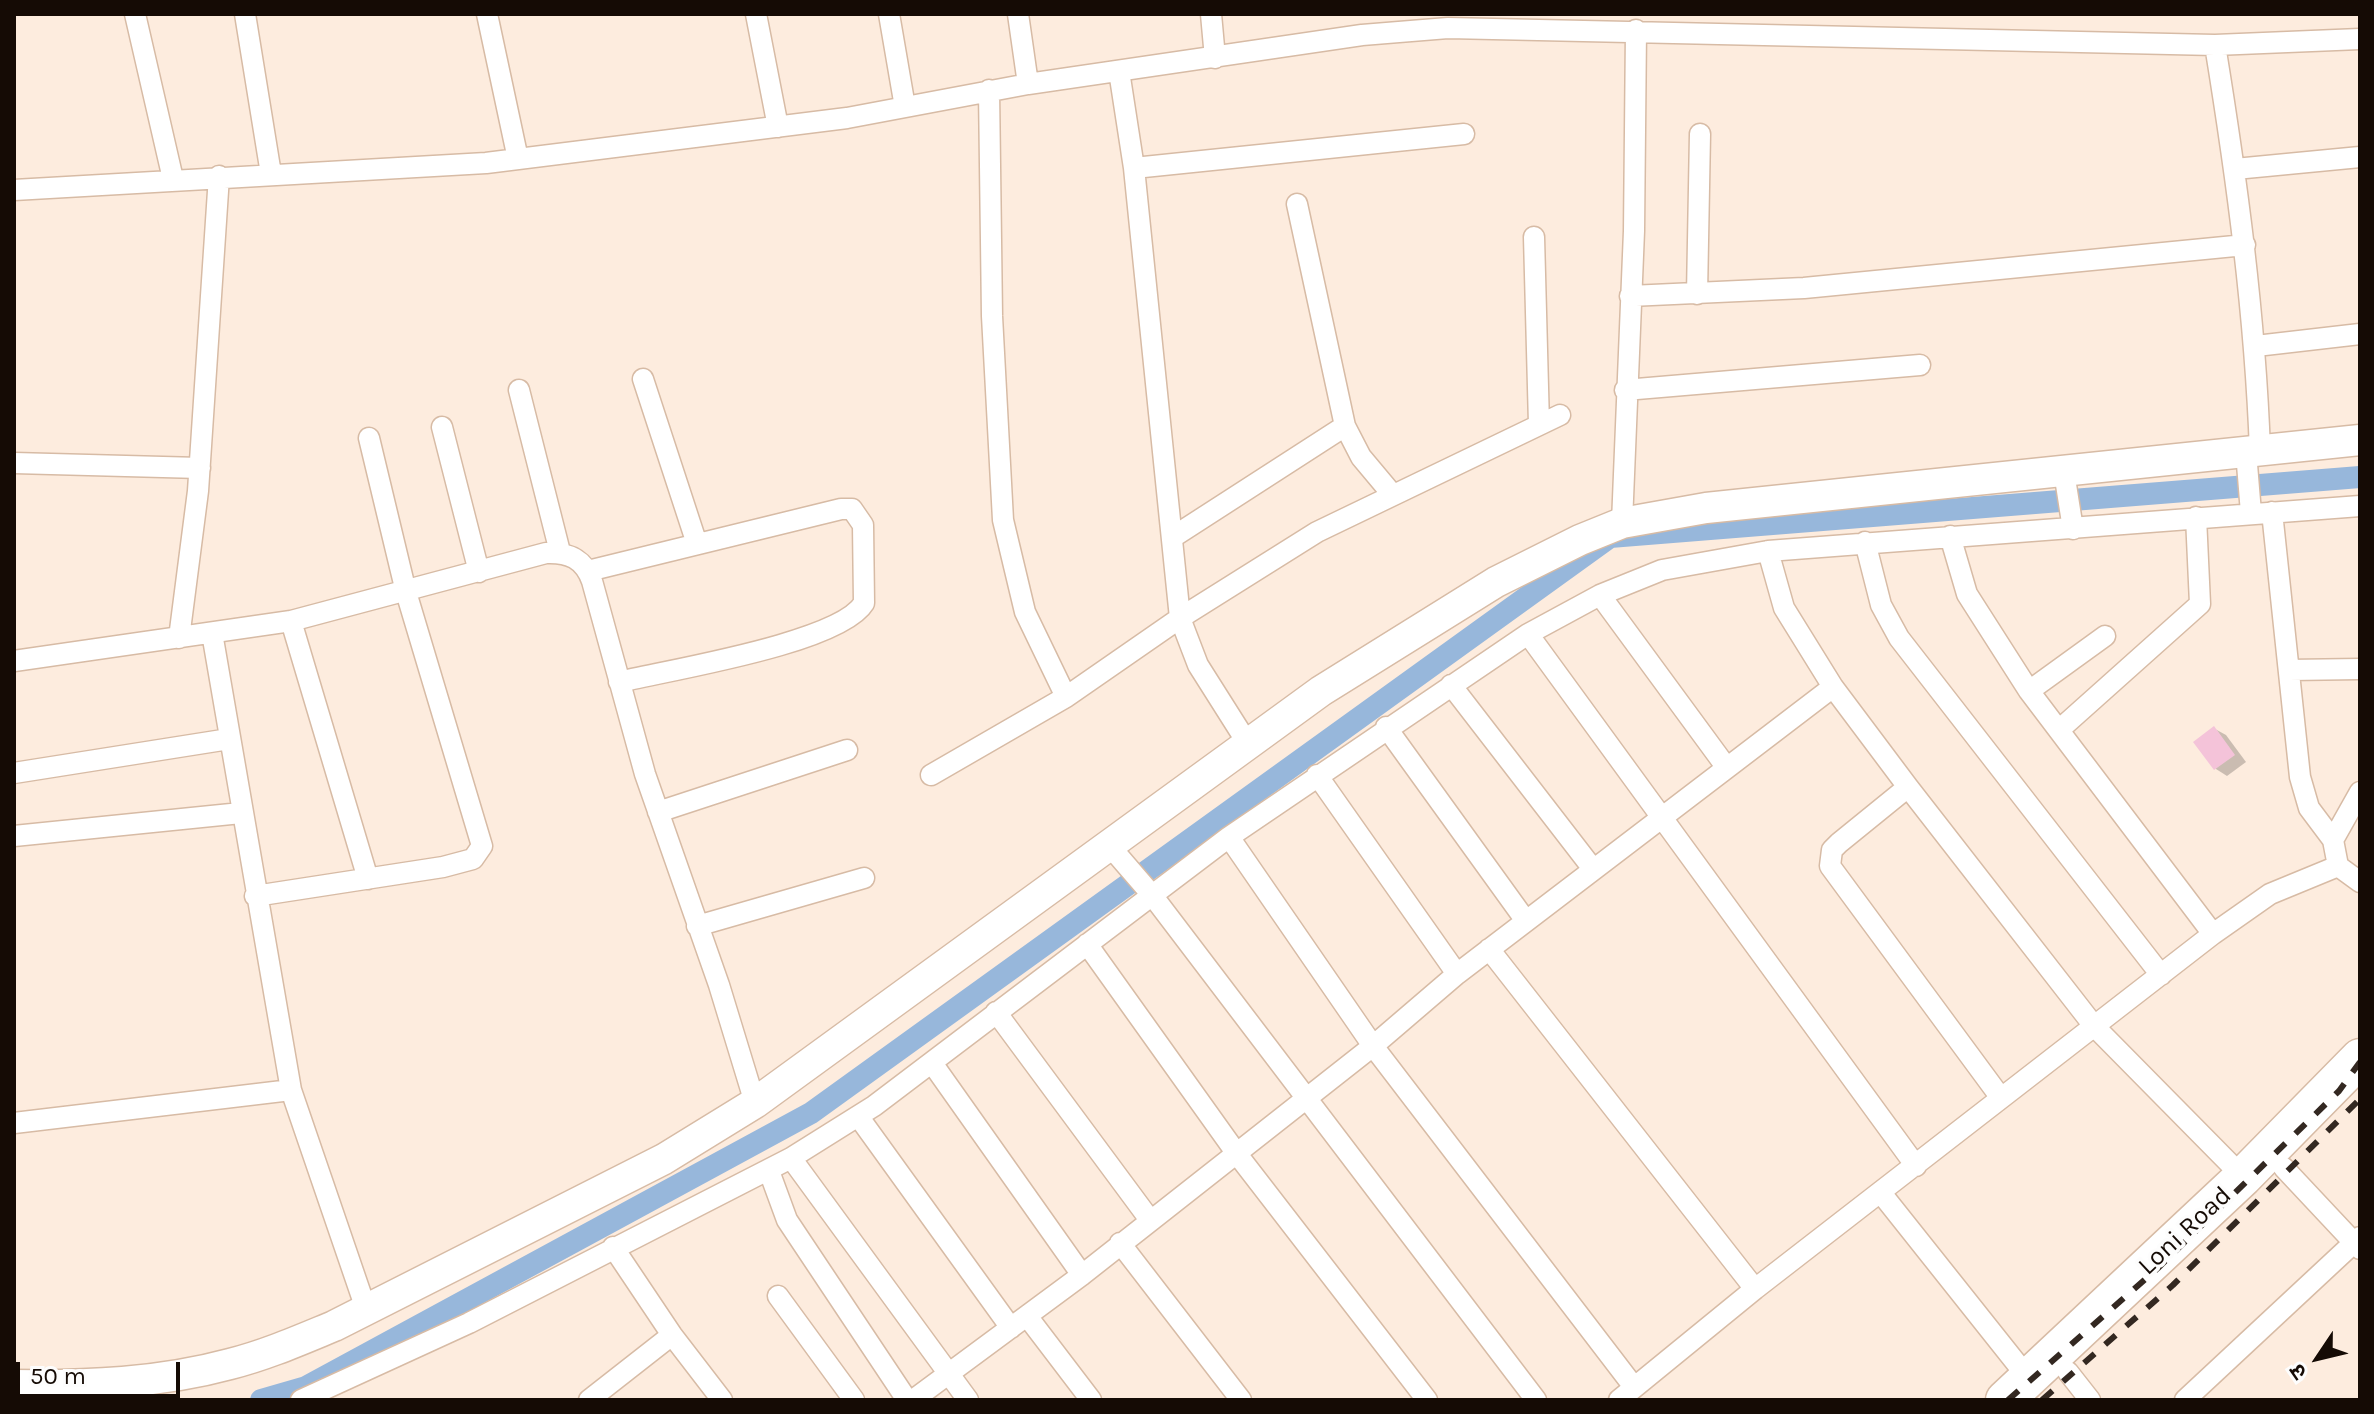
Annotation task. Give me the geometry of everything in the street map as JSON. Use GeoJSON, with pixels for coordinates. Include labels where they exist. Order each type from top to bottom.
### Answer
{"type":"FeatureCollection","features":[{"type":"Feature","properties":{"kind":"highway","name":"Loni Road"},"geometry":{"type":"LineString","coordinates":[[2024,1393],[2360,1058]]}},
{"type":"Feature","properties":{"kind":"highway","name":"Loni Road"},"geometry":{"type":"LineString","coordinates":[[2024,1393],[2079,1386],[2284,1168],[2360,1092]]}},
{"type":"Feature","properties":{"kind":"street"},"geometry":{"type":"LineString","coordinates":[[135,14],[173,179]]}},
{"type":"Feature","properties":{"kind":"street"},"geometry":{"type":"LineString","coordinates":[[245,14],[271,174]]}},
{"type":"Feature","properties":{"kind":"street"},"geometry":{"type":"LineString","coordinates":[[487,14],[518,159]]}},
{"type":"Feature","properties":{"kind":"street"},"geometry":{"type":"LineString","coordinates":[[756,14],[778,127]]}},
{"type":"Feature","properties":{"kind":"street"},"geometry":{"type":"LineString","coordinates":[[889,14],[905,107]]}},
{"type":"Feature","properties":{"kind":"street"},"geometry":{"type":"LineString","coordinates":[[1018,14],[1028,84]]}},
{"type":"Feature","properties":{"kind":"street"},"geometry":{"type":"LineString","coordinates":[[1211,14],[1215,58]]}},
{"type":"Feature","properties":{"kind":"street"},"geometry":{"type":"LineString","coordinates":[[14,190],[518,159],[778,127],[989,90],[1362,35],[1448,28],[2215,45],[2360,39]]}},
{"type":"Feature","properties":{"kind":"street"},"geometry":{"type":"LineString","coordinates":[[1622,523],[1636,30]]}},
{"type":"Feature","properties":{"kind":"street"},"geometry":{"type":"LineString","coordinates":[[2215,45],[2235,169],[2256,346],[2251,478],[2272,512],[2303,792],[2309,808],[2333,840],[2338,866],[2360,881]]}},
{"type":"Feature","properties":{"kind":"street"},"geometry":{"type":"LineString","coordinates":[[1119,71],[1134,168],[1180,618],[1198,665],[1248,744]]}},
{"type":"Feature","properties":{"kind":"street"},"geometry":{"type":"LineString","coordinates":[[989,90],[992,316],[1003,520],[1025,612],[1066,697]]}},
{"type":"Feature","properties":{"kind":"street"},"geometry":{"type":"LineString","coordinates":[[1134,168],[1464,134]]}},
{"type":"Feature","properties":{"kind":"street"},"geometry":{"type":"LineString","coordinates":[[1697,294],[1700,134]]}},
{"type":"Feature","properties":{"kind":"street"},"geometry":{"type":"LineString","coordinates":[[2235,169],[2360,157]]}},
{"type":"Feature","properties":{"kind":"street"},"geometry":{"type":"LineString","coordinates":[[179,638],[200,468],[219,176]]}},
{"type":"Feature","properties":{"kind":"street"},"geometry":{"type":"LineString","coordinates":[[1297,204],[1345,426],[1361,457],[1392,494]]}},
{"type":"Feature","properties":{"kind":"street"},"geometry":{"type":"LineString","coordinates":[[1534,237],[1539,425]]}},
{"type":"Feature","properties":{"kind":"street"},"geometry":{"type":"LineString","coordinates":[[1630,296],[1820,287],[2245,245]]}},
{"type":"Feature","properties":{"kind":"street"},"geometry":{"type":"LineString","coordinates":[[2256,346],[2360,334]]}},
{"type":"Feature","properties":{"kind":"street"},"geometry":{"type":"LineString","coordinates":[[1625,390],[1920,365]]}},
{"type":"Feature","properties":{"kind":"street"},"geometry":{"type":"LineString","coordinates":[[643,379],[697,544]]}},
{"type":"Feature","properties":{"kind":"street"},"geometry":{"type":"LineString","coordinates":[[519,390],[560,552]]}},
{"type":"Feature","properties":{"kind":"street"},"geometry":{"type":"LineString","coordinates":[[931,775],[1066,697],[1180,618],[1317,532],[1560,415]]}},
{"type":"Feature","properties":{"kind":"street"},"geometry":{"type":"LineString","coordinates":[[1173,537],[1345,426]]}},
{"type":"Feature","properties":{"kind":"street"},"geometry":{"type":"LineString","coordinates":[[442,427],[479,572]]}},
{"type":"Feature","properties":{"kind":"street"},"geometry":{"type":"LineString","coordinates":[[255,896],[468,861],[478,855],[482,846],[406,592],[369,438]]}},
{"type":"Feature","properties":{"kind":"street"},"geometry":{"type":"LineString","coordinates":[[14,1385],[69,1386],[161,1378],[229,1365],[278,1349],[366,1309],[664,1159],[755,1103],[1114,852],[1248,744],[1321,691],[1496,582],[1580,540],[1622,523],[1706,508],[2069,501],[2251,478],[2360,440]]}},
{"type":"Feature","properties":{"kind":"street"},"geometry":{"type":"LineString","coordinates":[[14,463],[200,468]]}},
{"type":"Feature","properties":{"kind":"street"},"geometry":{"type":"LineString","coordinates":[[301,1400],[469,1323],[791,1158],[858,1116],[932,1063],[1087,944],[1145,887],[1229,837],[1386,727],[1528,634],[1600,595],[1662,570],[1768,551],[1950,536],[2069,501],[2196,517],[2251,478]]}},
{"type":"Feature","properties":{"kind":"street"},"geometry":{"type":"LineString","coordinates":[[2272,512],[2360,506]]}},
{"type":"Feature","properties":{"kind":"street"},"geometry":{"type":"LineString","coordinates":[[588,571],[852,509],[863,525],[864,603],[853,617],[785,644],[619,682]]}},
{"type":"Feature","properties":{"kind":"street"},"geometry":{"type":"LineString","coordinates":[[2059,730],[2200,604],[2196,517]]}},
{"type":"Feature","properties":{"kind":"street"},"geometry":{"type":"LineString","coordinates":[[1950,536],[1967,594],[2029,691],[2213,934]]}},
{"type":"Feature","properties":{"kind":"street"},"geometry":{"type":"LineString","coordinates":[[1865,542],[1881,605],[1899,638],[2161,975]]}},
{"type":"Feature","properties":{"kind":"street"},"geometry":{"type":"LineString","coordinates":[[1768,551],[1784,608],[1833,687],[1908,787],[2094,1026],[2243,1177]]}},
{"type":"Feature","properties":{"kind":"street"},"geometry":{"type":"LineString","coordinates":[[14,661],[291,621],[560,552],[580,560],[588,571],[658,812],[755,1103]]}},
{"type":"Feature","properties":{"kind":"street"},"geometry":{"type":"LineString","coordinates":[[1600,595],[1727,768]]}},
{"type":"Feature","properties":{"kind":"street"},"geometry":{"type":"LineString","coordinates":[[291,621],[368,879]]}},
{"type":"Feature","properties":{"kind":"street"},"geometry":{"type":"LineString","coordinates":[[212,633],[255,896],[291,1090],[366,1309]]}},
{"type":"Feature","properties":{"kind":"street"},"geometry":{"type":"LineString","coordinates":[[1528,634],[1916,1166]]}},
{"type":"Feature","properties":{"kind":"street"},"geometry":{"type":"LineString","coordinates":[[2029,691],[2105,636]]}},
{"type":"Feature","properties":{"kind":"street"},"geometry":{"type":"LineString","coordinates":[[2289,670],[2360,669]]}},
{"type":"Feature","properties":{"kind":"street"},"geometry":{"type":"LineString","coordinates":[[1451,685],[1593,869]]}},
{"type":"Feature","properties":{"kind":"street"},"geometry":{"type":"LineString","coordinates":[[913,1400],[1082,1275],[1373,1046],[1457,974],[1833,687]]}},
{"type":"Feature","properties":{"kind":"street"},"geometry":{"type":"LineString","coordinates":[[1386,727],[1526,921]]}},
{"type":"Feature","properties":{"kind":"street"},"geometry":{"type":"LineString","coordinates":[[14,773],[229,739]]}},
{"type":"Feature","properties":{"kind":"street"},"geometry":{"type":"LineString","coordinates":[[658,812],[847,750]]}},
{"type":"Feature","properties":{"kind":"street"},"geometry":{"type":"LineString","coordinates":[[1317,775],[1457,974]]}},
{"type":"Feature","properties":{"kind":"street"},"geometry":{"type":"LineString","coordinates":[[1908,787],[1839,843],[1829,858],[1830,866],[2001,1098]]}},
{"type":"Feature","properties":{"kind":"street"},"geometry":{"type":"LineString","coordinates":[[2333,840],[2360,792]]}},
{"type":"Feature","properties":{"kind":"street"},"geometry":{"type":"LineString","coordinates":[[14,836],[241,813]]}},
{"type":"Feature","properties":{"kind":"street"},"geometry":{"type":"LineString","coordinates":[[1229,837],[1373,1046],[1626,1394],[1755,1289],[2213,934],[2270,894],[2338,866]]}},
{"type":"Feature","properties":{"kind":"street"},"geometry":{"type":"LineString","coordinates":[[1114,852],[1145,887],[1536,1400]]}},
{"type":"Feature","properties":{"kind":"street"},"geometry":{"type":"LineString","coordinates":[[697,926],[864,878]]}},
{"type":"Feature","properties":{"kind":"street"},"geometry":{"type":"LineString","coordinates":[[1087,944],[1237,1154],[1427,1400]]}},
{"type":"Feature","properties":{"kind":"street"},"geometry":{"type":"LineString","coordinates":[[1489,949],[1755,1289]]}},
{"type":"Feature","properties":{"kind":"street"},"geometry":{"type":"LineString","coordinates":[[996,1012],[1150,1220]]}},
{"type":"Feature","properties":{"kind":"street"},"geometry":{"type":"LineString","coordinates":[[932,1063],[1082,1275]]}},
{"type":"Feature","properties":{"kind":"street"},"geometry":{"type":"LineString","coordinates":[[14,1123],[291,1090]]}},
{"type":"Feature","properties":{"kind":"street"},"geometry":{"type":"LineString","coordinates":[[858,1116],[1019,1322],[1091,1400]]}},
{"type":"Feature","properties":{"kind":"street"},"geometry":{"type":"LineString","coordinates":[[791,1158],[968,1400]]}},
{"type":"Feature","properties":{"kind":"street"},"geometry":{"type":"LineString","coordinates":[[2185,1400],[2358,1243],[2284,1168]]}},
{"type":"Feature","properties":{"kind":"street"},"geometry":{"type":"LineString","coordinates":[[769,1171],[787,1220],[907,1400]]}},
{"type":"Feature","properties":{"kind":"street"},"geometry":{"type":"LineString","coordinates":[[1881,1193],[2024,1393]]}},
{"type":"Feature","properties":{"kind":"street"},"geometry":{"type":"LineString","coordinates":[[1120,1243],[1241,1400]]}},
{"type":"Feature","properties":{"kind":"street"},"geometry":{"type":"LineString","coordinates":[[613,1247],[672,1335],[722,1400]]}},
{"type":"Feature","properties":{"kind":"street"},"geometry":{"type":"LineString","coordinates":[[778,1296],[854,1400]]}},
{"type":"Feature","properties":{"kind":"street"},"geometry":{"type":"LineString","coordinates":[[589,1400],[672,1335]]}},
{"type":"Feature","properties":{"kind":"building"},"geometry":{"type":"Polygon","coordinates":[[[2214,726],[2235,755],[2214,770],[2193,742],[2214,726]]]}},
{"type":"Feature","properties":{"kind":"waterway"},"geometry":{"type":"LineString","coordinates":[[261,1400],[306,1387],[811,1113],[1610,537],[2360,477]]}},
{"type":"Feature","properties":{"kind":"railway"},"geometry":{"type":"LineString","coordinates":[[2008,1400],[2158,1268],[2339,1091],[2360,1062]]}},
{"type":"Feature","properties":{"kind":"railway"},"geometry":{"type":"LineString","coordinates":[[2042,1400],[2173,1285],[2360,1099]]}}]}
